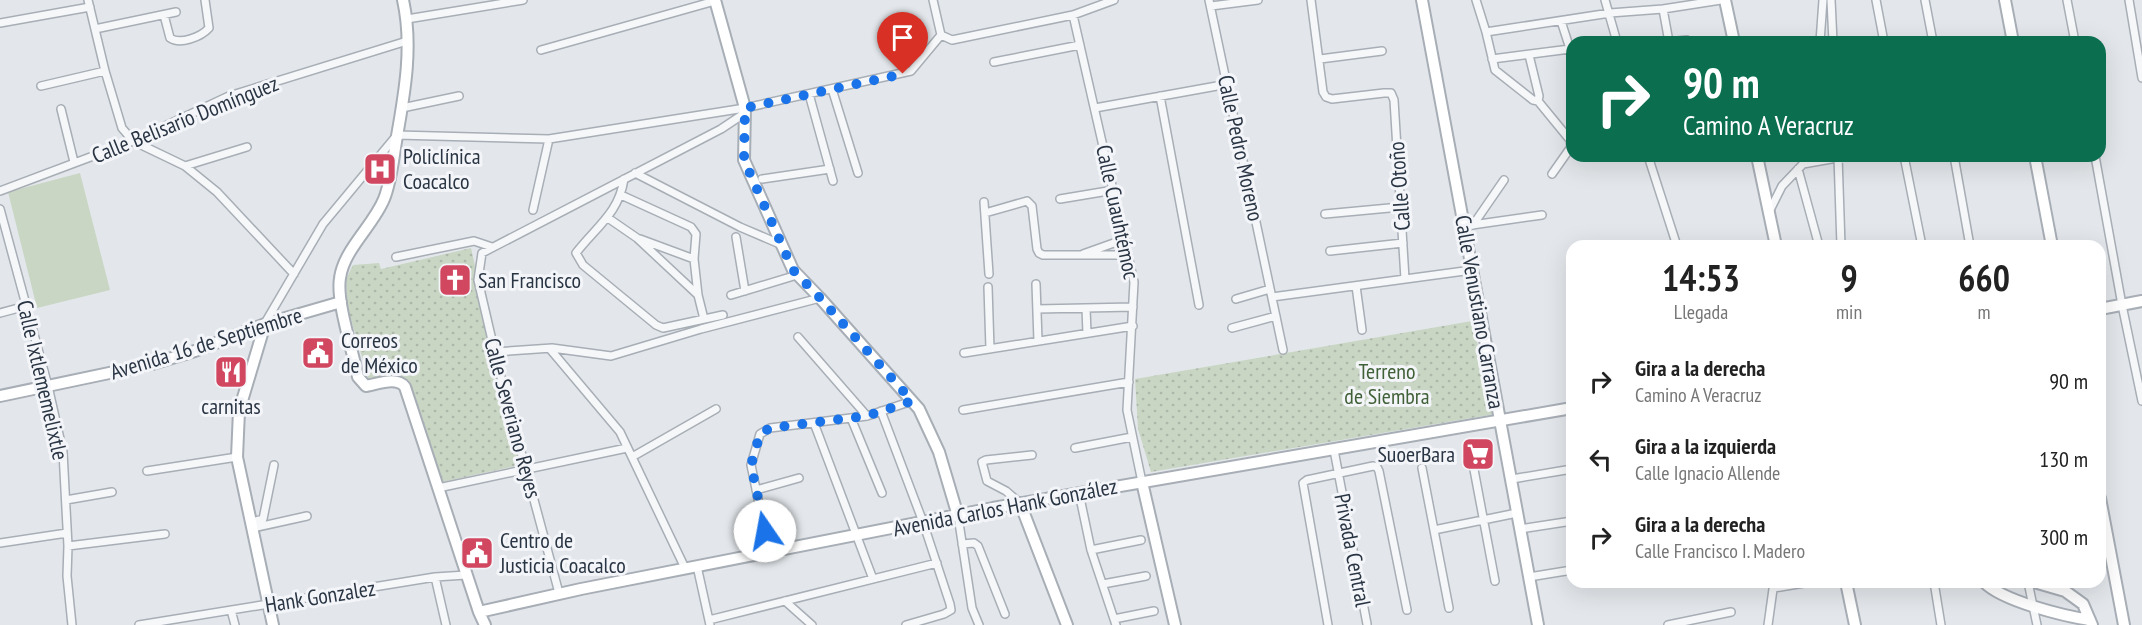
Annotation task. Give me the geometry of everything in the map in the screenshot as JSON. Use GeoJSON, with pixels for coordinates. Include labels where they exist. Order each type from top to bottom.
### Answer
{"type":"FeatureCollection","features":[{"type":"Feature","properties":{"kind":"main road"},"geometry":{"type":"LineString","coordinates":[[403,0],[407,19],[407,77],[391,174],[385,197],[342,268],[339,280],[341,302],[358,376],[366,386],[396,381],[401,382],[405,387],[466,575],[485,625]]}},
{"type":"Feature","properties":{"kind":"main road","name":"Calle Venustiano Carranza"},"geometry":{"type":"LineString","coordinates":[[1422,0],[1469,225],[1472,270],[1538,625]]}},
{"type":"Feature","properties":{"kind":"main road"},"geometry":{"type":"LineString","coordinates":[[1723,0],[1732,36]]}},
{"type":"Feature","properties":{"kind":"main road"},"geometry":{"type":"LineString","coordinates":[[2005,0],[2012,36]]}},
{"type":"Feature","properties":{"kind":"main road"},"geometry":{"type":"LineString","coordinates":[[715,1],[745,110],[744,160],[793,270],[919,409],[939,452],[958,516]]}},
{"type":"Feature","properties":{"kind":"main road"},"geometry":{"type":"LineString","coordinates":[[1758,162],[1775,240]]}},
{"type":"Feature","properties":{"kind":"main road"},"geometry":{"type":"LineString","coordinates":[[2036,162],[2051,240]]}},
{"type":"Feature","properties":{"kind":"main road"},"geometry":{"type":"LineString","coordinates":[[2106,308],[2142,301]]}},
{"type":"Feature","properties":{"kind":"main road","name":"Avenida 16 de Septiembre"},"geometry":{"type":"LineString","coordinates":[[0,396],[152,364],[195,351],[265,324],[341,302]]}},
{"type":"Feature","properties":{"kind":"main road"},"geometry":{"type":"LineString","coordinates":[[265,324],[239,411],[237,458],[273,625]]}},
{"type":"Feature","properties":{"kind":"main road","name":"Avenida Carlos Hank González"},"geometry":{"type":"LineString","coordinates":[[479,612],[559,593],[1020,503],[1566,409]]}},
{"type":"Feature","properties":{"kind":"main road"},"geometry":{"type":"LineString","coordinates":[[1142,482],[1175,625]]}},
{"type":"Feature","properties":{"kind":"main road"},"geometry":{"type":"LineString","coordinates":[[1020,503],[1067,625]]}},
{"type":"Feature","properties":{"kind":"main road"},"geometry":{"type":"LineString","coordinates":[[2106,530],[2124,625]]}},
{"type":"Feature","properties":{"kind":"main road"},"geometry":{"type":"LineString","coordinates":[[1847,588],[1855,625]]}},
{"type":"Feature","properties":{"kind":"main road"},"geometry":{"type":"LineString","coordinates":[[1993,588],[2006,597],[2091,622]]}},
{"type":"Feature","properties":{"kind":"main road"},"geometry":{"type":"LineString","coordinates":[[2055,588],[2065,591],[2083,604],[2091,622]]}},
{"type":"Feature","properties":{"kind":"street"},"geometry":{"type":"LineString","coordinates":[[164,15],[170,38],[173,40],[178,41],[201,35],[209,28],[205,0]]}},
{"type":"Feature","properties":{"kind":"street"},"geometry":{"type":"LineString","coordinates":[[407,19],[524,0]]}},
{"type":"Feature","properties":{"kind":"street"},"geometry":{"type":"LineString","coordinates":[[933,0],[941,35]]}},
{"type":"Feature","properties":{"kind":"street"},"geometry":{"type":"LineString","coordinates":[[1090,0],[1092,8]]}},
{"type":"Feature","properties":{"kind":"street"},"geometry":{"type":"LineString","coordinates":[[941,35],[952,40],[1073,15],[1114,0]]}},
{"type":"Feature","properties":{"kind":"street"},"geometry":{"type":"LineString","coordinates":[[1210,3],[1258,0]]}},
{"type":"Feature","properties":{"kind":"street"},"geometry":{"type":"LineString","coordinates":[[1311,0],[1320,59],[1382,51]]}},
{"type":"Feature","properties":{"kind":"street"},"geometry":{"type":"LineString","coordinates":[[1476,0],[1495,70],[1533,100],[1538,100]]}},
{"type":"Feature","properties":{"kind":"street"},"geometry":{"type":"LineString","coordinates":[[1605,0],[1616,36]]}},
{"type":"Feature","properties":{"kind":"street"},"geometry":{"type":"LineString","coordinates":[[1486,32],[1610,13],[1663,9],[1723,0]]}},
{"type":"Feature","properties":{"kind":"street"},"geometry":{"type":"LineString","coordinates":[[1820,36],[1823,0]]}},
{"type":"Feature","properties":{"kind":"street"},"geometry":{"type":"LineString","coordinates":[[1832,0],[1833,36]]}},
{"type":"Feature","properties":{"kind":"street"},"geometry":{"type":"LineString","coordinates":[[1876,0],[1883,36]]}},
{"type":"Feature","properties":{"kind":"street"},"geometry":{"type":"LineString","coordinates":[[1925,0],[1932,36]]}},
{"type":"Feature","properties":{"kind":"street"},"geometry":{"type":"LineString","coordinates":[[2067,0],[2074,36]]}},
{"type":"Feature","properties":{"kind":"street"},"geometry":{"type":"LineString","coordinates":[[2129,0],[2142,78]]}},
{"type":"Feature","properties":{"kind":"street"},"geometry":{"type":"LineString","coordinates":[[542,50],[715,1]]}},
{"type":"Feature","properties":{"kind":"street"},"geometry":{"type":"LineString","coordinates":[[0,22],[89,3],[105,71],[122,128],[133,141],[185,166],[217,192],[294,274]]}},
{"type":"Feature","properties":{"kind":"street","name":"Calle Pedro Moreno"},"geometry":{"type":"LineString","coordinates":[[1210,3],[1283,350]]}},
{"type":"Feature","properties":{"kind":"street"},"geometry":{"type":"LineString","coordinates":[[1663,9],[1667,36]]}},
{"type":"Feature","properties":{"kind":"street"},"geometry":{"type":"LineString","coordinates":[[95,30],[177,12]]}},
{"type":"Feature","properties":{"kind":"street","name":"Calle Cuauhtémoc"},"geometry":{"type":"LineString","coordinates":[[1073,15],[1134,282],[1128,410],[1142,482]]}},
{"type":"Feature","properties":{"kind":"street"},"geometry":{"type":"LineString","coordinates":[[1561,21],[1566,36]]}},
{"type":"Feature","properties":{"kind":"street"},"geometry":{"type":"LineString","coordinates":[[265,324],[323,224],[397,135],[549,139],[745,110],[911,71],[941,35]]}},
{"type":"Feature","properties":{"kind":"street","name":"Calle Belisario Domínguez"},"geometry":{"type":"LineString","coordinates":[[0,191],[133,141],[229,96],[407,41]]}},
{"type":"Feature","properties":{"kind":"street"},"geometry":{"type":"LineString","coordinates":[[994,62],[1080,45]]}},
{"type":"Feature","properties":{"kind":"street"},"geometry":{"type":"LineString","coordinates":[[1492,59],[1566,52]]}},
{"type":"Feature","properties":{"kind":"street"},"geometry":{"type":"LineString","coordinates":[[1529,55],[1538,100],[1566,135]]}},
{"type":"Feature","properties":{"kind":"street","name":"Calle Otoño"},"geometry":{"type":"LineString","coordinates":[[1320,59],[1323,92],[1326,97],[1332,99],[1391,93],[1394,100],[1405,279]]}},
{"type":"Feature","properties":{"kind":"street"},"geometry":{"type":"LineString","coordinates":[[41,86],[105,71]]}},
{"type":"Feature","properties":{"kind":"street"},"geometry":{"type":"LineString","coordinates":[[1095,108],[1228,84]]}},
{"type":"Feature","properties":{"kind":"street"},"geometry":{"type":"LineString","coordinates":[[832,89],[858,173]]}},
{"type":"Feature","properties":{"kind":"street"},"geometry":{"type":"LineString","coordinates":[[809,94],[833,181]]}},
{"type":"Feature","properties":{"kind":"street"},"geometry":{"type":"LineString","coordinates":[[402,108],[459,96]]}},
{"type":"Feature","properties":{"kind":"street"},"geometry":{"type":"LineString","coordinates":[[1160,96],[1199,305]]}},
{"type":"Feature","properties":{"kind":"street"},"geometry":{"type":"LineString","coordinates":[[61,109],[74,162]]}},
{"type":"Feature","properties":{"kind":"street"},"geometry":{"type":"LineString","coordinates":[[396,257],[474,241],[492,246],[721,129],[745,110]]}},
{"type":"Feature","properties":{"kind":"street"},"geometry":{"type":"LineString","coordinates":[[533,210],[549,139]]}},
{"type":"Feature","properties":{"kind":"street"},"geometry":{"type":"LineString","coordinates":[[185,166],[247,147]]}},
{"type":"Feature","properties":{"kind":"street"},"geometry":{"type":"LineString","coordinates":[[1552,174],[1566,153]]}},
{"type":"Feature","properties":{"kind":"street"},"geometry":{"type":"LineString","coordinates":[[1650,162],[1675,240]]}},
{"type":"Feature","properties":{"kind":"street"},"geometry":{"type":"LineString","coordinates":[[1769,212],[1782,186],[1801,167],[1803,162]]}},
{"type":"Feature","properties":{"kind":"street"},"geometry":{"type":"LineString","coordinates":[[1801,167],[1820,162]]}},
{"type":"Feature","properties":{"kind":"street"},"geometry":{"type":"LineString","coordinates":[[1838,162],[1841,240]]}},
{"type":"Feature","properties":{"kind":"street"},"geometry":{"type":"LineString","coordinates":[[1905,162],[1921,240]]}},
{"type":"Feature","properties":{"kind":"street"},"geometry":{"type":"LineString","coordinates":[[1955,162],[1969,240]]}},
{"type":"Feature","properties":{"kind":"street"},"geometry":{"type":"LineString","coordinates":[[2096,162],[2142,401]]}},
{"type":"Feature","properties":{"kind":"street"},"geometry":{"type":"LineString","coordinates":[[1801,167],[1818,240]]}},
{"type":"Feature","properties":{"kind":"street"},"geometry":{"type":"LineString","coordinates":[[762,179],[830,169]]}},
{"type":"Feature","properties":{"kind":"street"},"geometry":{"type":"LineString","coordinates":[[635,173],[740,227],[782,245]]}},
{"type":"Feature","properties":{"kind":"street"},"geometry":{"type":"LineString","coordinates":[[624,179],[621,195],[608,218],[576,253],[583,265],[656,325],[663,328],[723,315]]}},
{"type":"Feature","properties":{"kind":"street"},"geometry":{"type":"LineString","coordinates":[[1469,225],[1504,180]]}},
{"type":"Feature","properties":{"kind":"street"},"geometry":{"type":"LineString","coordinates":[[1060,199],[1114,190]]}},
{"type":"Feature","properties":{"kind":"street"},"geometry":{"type":"LineString","coordinates":[[621,195],[691,227],[696,234],[694,259],[698,295],[704,319]]}},
{"type":"Feature","properties":{"kind":"street"},"geometry":{"type":"LineString","coordinates":[[984,202],[989,274]]}},
{"type":"Feature","properties":{"kind":"street"},"geometry":{"type":"LineString","coordinates":[[985,213],[1030,202],[1039,253],[1043,255],[1128,255]]}},
{"type":"Feature","properties":{"kind":"street"},"geometry":{"type":"LineString","coordinates":[[1325,214],[1400,207]]}},
{"type":"Feature","properties":{"kind":"street","name":"Calle Ixtlememelixtle"},"geometry":{"type":"LineString","coordinates":[[0,209],[48,386],[63,452],[68,546],[67,576],[72,625]]}},
{"type":"Feature","properties":{"kind":"street"},"geometry":{"type":"LineString","coordinates":[[1469,225],[1542,215]]}},
{"type":"Feature","properties":{"kind":"street"},"geometry":{"type":"LineString","coordinates":[[608,218],[637,238],[698,295]]}},
{"type":"Feature","properties":{"kind":"street"},"geometry":{"type":"LineString","coordinates":[[736,237],[745,291]]}},
{"type":"Feature","properties":{"kind":"street"},"geometry":{"type":"LineString","coordinates":[[637,238],[694,259]]}},
{"type":"Feature","properties":{"kind":"street"},"geometry":{"type":"LineString","coordinates":[[1081,255],[1125,239]]}},
{"type":"Feature","properties":{"kind":"street"},"geometry":{"type":"LineString","coordinates":[[1330,251],[1403,243]]}},
{"type":"Feature","properties":{"kind":"street","name":"Calle Severiano Reyes"},"geometry":{"type":"LineString","coordinates":[[492,246],[482,253],[478,280],[559,593]]}},
{"type":"Feature","properties":{"kind":"street"},"geometry":{"type":"LineString","coordinates":[[1236,299],[1472,270]]}},
{"type":"Feature","properties":{"kind":"street"},"geometry":{"type":"LineString","coordinates":[[731,295],[797,275]]}},
{"type":"Feature","properties":{"kind":"street"},"geometry":{"type":"LineString","coordinates":[[1036,284],[1038,341]]}},
{"type":"Feature","properties":{"kind":"street"},"geometry":{"type":"LineString","coordinates":[[1356,286],[1362,330]]}},
{"type":"Feature","properties":{"kind":"street"},"geometry":{"type":"LineString","coordinates":[[988,287],[990,349]]}},
{"type":"Feature","properties":{"kind":"street"},"geometry":{"type":"LineString","coordinates":[[495,352],[550,348],[611,356],[701,329],[820,298]]}},
{"type":"Feature","properties":{"kind":"street"},"geometry":{"type":"LineString","coordinates":[[0,313],[26,306]]}},
{"type":"Feature","properties":{"kind":"street"},"geometry":{"type":"LineString","coordinates":[[1037,309],[1133,307]]}},
{"type":"Feature","properties":{"kind":"street"},"geometry":{"type":"LineString","coordinates":[[1086,309],[1087,333]]}},
{"type":"Feature","properties":{"kind":"street"},"geometry":{"type":"LineString","coordinates":[[1232,327],[1276,316]]}},
{"type":"Feature","properties":{"kind":"street"},"geometry":{"type":"LineString","coordinates":[[964,353],[1133,326]]}},
{"type":"Feature","properties":{"kind":"street"},"geometry":{"type":"LineString","coordinates":[[798,337],[867,416]]}},
{"type":"Feature","properties":{"kind":"street"},"geometry":{"type":"LineString","coordinates":[[550,348],[620,432],[685,568]]}},
{"type":"Feature","properties":{"kind":"street"},"geometry":{"type":"LineString","coordinates":[[963,410],[1129,382]]}},
{"type":"Feature","properties":{"kind":"street"},"geometry":{"type":"LineString","coordinates":[[769,552],[751,465],[760,434],[770,428],[867,416],[912,401]]}},
{"type":"Feature","properties":{"kind":"street"},"geometry":{"type":"LineString","coordinates":[[632,457],[716,409]]}},
{"type":"Feature","properties":{"kind":"street"},"geometry":{"type":"LineString","coordinates":[[881,411],[923,522],[951,610],[906,625]]}},
{"type":"Feature","properties":{"kind":"street"},"geometry":{"type":"LineString","coordinates":[[851,418],[882,493]]}},
{"type":"Feature","properties":{"kind":"street"},"geometry":{"type":"LineString","coordinates":[[814,423],[873,579]]}},
{"type":"Feature","properties":{"kind":"street"},"geometry":{"type":"LineString","coordinates":[[1075,448],[1132,437]]}},
{"type":"Feature","properties":{"kind":"street"},"geometry":{"type":"LineString","coordinates":[[438,488],[627,448]]}},
{"type":"Feature","properties":{"kind":"street","name":"Privada Central"},"geometry":{"type":"LineString","coordinates":[[1334,450],[1368,624]]}},
{"type":"Feature","properties":{"kind":"street"},"geometry":{"type":"LineString","coordinates":[[1020,503],[1006,491],[987,481],[982,462],[1032,455]]}},
{"type":"Feature","properties":{"kind":"street"},"geometry":{"type":"LineString","coordinates":[[147,471],[237,458]]}},
{"type":"Feature","properties":{"kind":"street"},"geometry":{"type":"LineString","coordinates":[[1472,459],[1495,581]]}},
{"type":"Feature","properties":{"kind":"street"},"geometry":{"type":"LineString","coordinates":[[253,525],[263,519],[274,465]]}},
{"type":"Feature","properties":{"kind":"street"},"geometry":{"type":"LineString","coordinates":[[1338,475],[1377,467],[1407,610]]}},
{"type":"Feature","properties":{"kind":"street"},"geometry":{"type":"LineString","coordinates":[[1422,468],[1449,608]]}},
{"type":"Feature","properties":{"kind":"street"},"geometry":{"type":"LineString","coordinates":[[1512,479],[1566,470]]}},
{"type":"Feature","properties":{"kind":"street","name":"Privada Central"},"geometry":{"type":"LineString","coordinates":[[1328,625],[1303,483],[1307,480],[1338,475]]}},
{"type":"Feature","properties":{"kind":"street"},"geometry":{"type":"LineString","coordinates":[[756,490],[799,478]]}},
{"type":"Feature","properties":{"kind":"street"},"geometry":{"type":"LineString","coordinates":[[66,500],[112,492]]}},
{"type":"Feature","properties":{"kind":"street"},"geometry":{"type":"LineString","coordinates":[[1079,493],[1091,550],[1115,622],[1154,611]]}},
{"type":"Feature","properties":{"kind":"street"},"geometry":{"type":"LineString","coordinates":[[1434,530],[1517,513]]}},
{"type":"Feature","properties":{"kind":"street"},"geometry":{"type":"LineString","coordinates":[[253,525],[307,516]]}},
{"type":"Feature","properties":{"kind":"street"},"geometry":{"type":"LineString","coordinates":[[958,516],[972,608],[979,625]]}},
{"type":"Feature","properties":{"kind":"street"},"geometry":{"type":"LineString","coordinates":[[1520,529],[1566,522]]}},
{"type":"Feature","properties":{"kind":"street"},"geometry":{"type":"LineString","coordinates":[[0,543],[67,533]]}},
{"type":"Feature","properties":{"kind":"street"},"geometry":{"type":"LineString","coordinates":[[68,546],[165,534]]}},
{"type":"Feature","properties":{"kind":"street"},"geometry":{"type":"LineString","coordinates":[[1091,550],[1141,540]]}},
{"type":"Feature","properties":{"kind":"street"},"geometry":{"type":"LineString","coordinates":[[962,544],[974,543],[978,546],[1005,614]]}},
{"type":"Feature","properties":{"kind":"street"},"geometry":{"type":"LineString","coordinates":[[697,566],[710,622],[937,562]]}},
{"type":"Feature","properties":{"kind":"street"},"geometry":{"type":"LineString","coordinates":[[1529,577],[1566,571]]}},
{"type":"Feature","properties":{"kind":"street","name":"Hank Gonzalez"},"geometry":{"type":"LineString","coordinates":[[139,625],[435,577],[466,575]]}},
{"type":"Feature","properties":{"kind":"street"},"geometry":{"type":"LineString","coordinates":[[1103,584],[1146,576]]}},
{"type":"Feature","properties":{"kind":"street"},"geometry":{"type":"LineString","coordinates":[[435,577],[446,625]]}},
{"type":"Feature","properties":{"kind":"street"},"geometry":{"type":"LineString","coordinates":[[1768,625],[1774,588]]}},
{"type":"Feature","properties":{"kind":"street"},"geometry":{"type":"LineString","coordinates":[[1935,588],[1941,625]]}},
{"type":"Feature","properties":{"kind":"street"},"geometry":{"type":"LineString","coordinates":[[2029,588],[2037,625]]}},
{"type":"Feature","properties":{"kind":"street"},"geometry":{"type":"LineString","coordinates":[[785,601],[812,625]]}},
{"type":"Feature","properties":{"kind":"street"},"geometry":{"type":"LineString","coordinates":[[231,610],[235,625]]}},
{"type":"Feature","properties":{"kind":"street"},"geometry":{"type":"LineString","coordinates":[[1668,625],[1731,612]]}},
{"type":"Feature","properties":{"kind":"green space"},"geometry":{"type":"Polygon","coordinates":[[[80,173],[110,290],[37,308],[8,192],[80,173]]]}},
{"type":"Feature","properties":{"kind":"green space"},"geometry":{"type":"Polygon","coordinates":[[[471,248],[520,465],[442,482],[407,382],[393,378],[369,381],[347,306],[346,279],[353,265],[379,263],[381,269],[471,248]]]}},
{"type":"Feature","properties":{"kind":"green space","name":"Terreno de Siembra"},"geometry":{"type":"Polygon","coordinates":[[[1472,321],[1495,414],[1151,472],[1138,429],[1135,379],[1472,321]]]}},
{"type":"Feature","properties":{"kind":"place","name":"Policlínica Coacalco"},"geometry":{"type":"Point","coordinates":[380,169]}},
{"type":"Feature","properties":{"kind":"place","name":"San Francisco"},"geometry":{"type":"Point","coordinates":[455,280]}},
{"type":"Feature","properties":{"kind":"place","name":"Correos de México"},"geometry":{"type":"Point","coordinates":[318,353]}},
{"type":"Feature","properties":{"kind":"place","name":"carnitas"},"geometry":{"type":"Point","coordinates":[231,372]}},
{"type":"Feature","properties":{"kind":"place","name":"SuoerBara"},"geometry":{"type":"Point","coordinates":[1478,454]}},
{"type":"Feature","properties":{"kind":"place","name":"Centro de Justicia Coacalco"},"geometry":{"type":"Point","coordinates":[477,553]}},
{"type":"Feature","properties":{"kind":"route"},"geometry":{"type":"LineString","coordinates":[[765,531],[751,465],[760,434],[770,428],[867,416],[912,401],[793,270],[744,160],[745,108],[903,74]]}}]}
